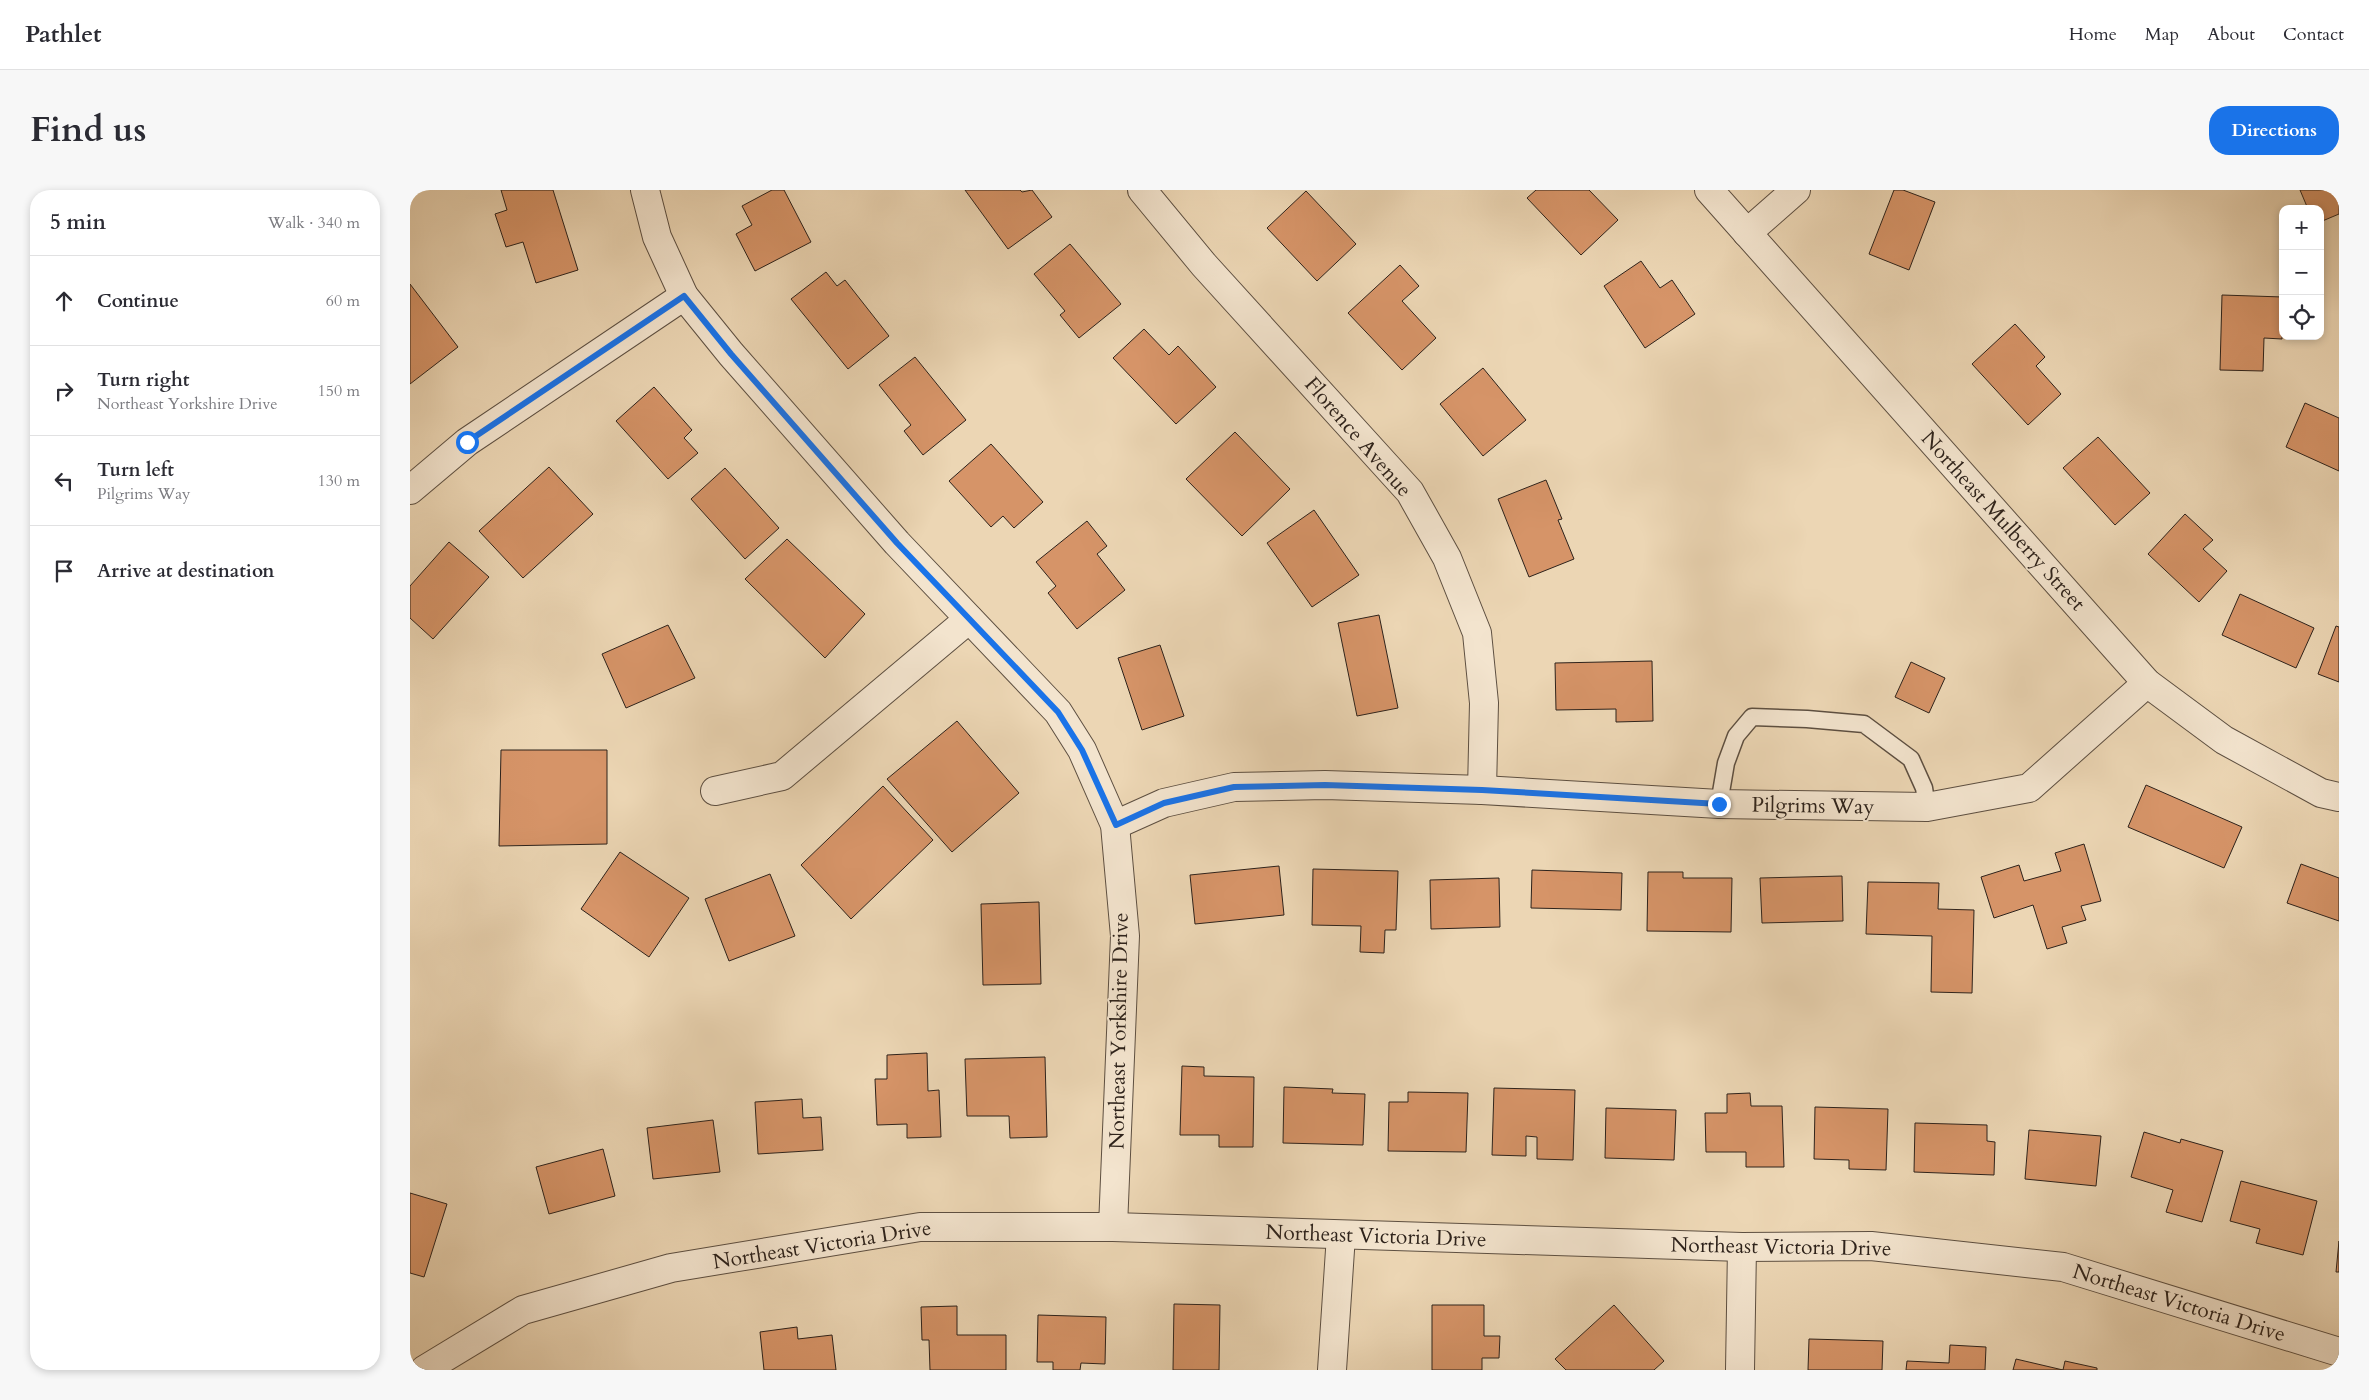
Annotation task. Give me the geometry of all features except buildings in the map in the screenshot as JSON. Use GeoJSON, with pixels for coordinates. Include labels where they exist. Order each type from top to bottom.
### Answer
{"type":"FeatureCollection","features":[{"type":"Feature","properties":{"kind":"street","name":"Northeast Yorkshire Drive"},"geometry":{"type":"LineString","coordinates":[[645,190],[657,237],[684,296],[731,354],[897,543],[1058,712],[1082,750],[1116,825],[1125,936],[1113,1227]]}},
{"type":"Feature","properties":{"kind":"street","name":"Florence Avenue"},"geometry":{"type":"LineString","coordinates":[[1142,190],[1204,266],[1410,492],[1442,550],[1477,633],[1484,704],[1482,790]]}},
{"type":"Feature","properties":{"kind":"street","name":"Northeast Mulberry Street"},"geometry":{"type":"LineString","coordinates":[[1710,190],[2147,683],[2224,740],[2321,793],[2339,797]]}},
{"type":"Feature","properties":{"kind":"street"},"geometry":{"type":"LineString","coordinates":[[1747,233],[1796,190]]}},
{"type":"Feature","properties":{"kind":"street"},"geometry":{"type":"LineString","coordinates":[[410,490],[467,442],[684,296]]}},
{"type":"Feature","properties":{"kind":"street"},"geometry":{"type":"LineString","coordinates":[[715,791],[782,776],[969,619]]}},
{"type":"Feature","properties":{"kind":"street","name":"Pilgrims Way"},"geometry":{"type":"LineString","coordinates":[[1116,825],[1164,803],[1234,787],[1325,785],[1482,790],[1719,804],[1926,807],[2029,788],[2147,683]]}},
{"type":"Feature","properties":{"kind":"street","name":"Northeast Victoria Drive"},"geometry":{"type":"LineString","coordinates":[[424,1370],[523,1310],[671,1268],[920,1227],[1113,1227],[1742,1246],[1870,1246],[2063,1266],[2339,1352]]}},
{"type":"Feature","properties":{"kind":"street"},"geometry":{"type":"LineString","coordinates":[[1332,1370],[1341,1235]]}},
{"type":"Feature","properties":{"kind":"street"},"geometry":{"type":"LineString","coordinates":[[1740,1370],[1742,1246]]}},
{"type":"Feature","properties":{"kind":"lane"},"geometry":{"type":"LineString","coordinates":[[1719,804],[1726,763],[1736,736],[1752,717],[1864,724],[1910,759],[1924,788],[1926,807]]}},
{"type":"Feature","properties":{"kind":"route"},"geometry":{"type":"LineString","coordinates":[[467,442],[550,384],[684,296],[731,354],[897,543],[1058,712],[1082,750],[1116,825],[1164,803],[1234,787],[1325,785],[1482,790],[1719,804]]}}]}
